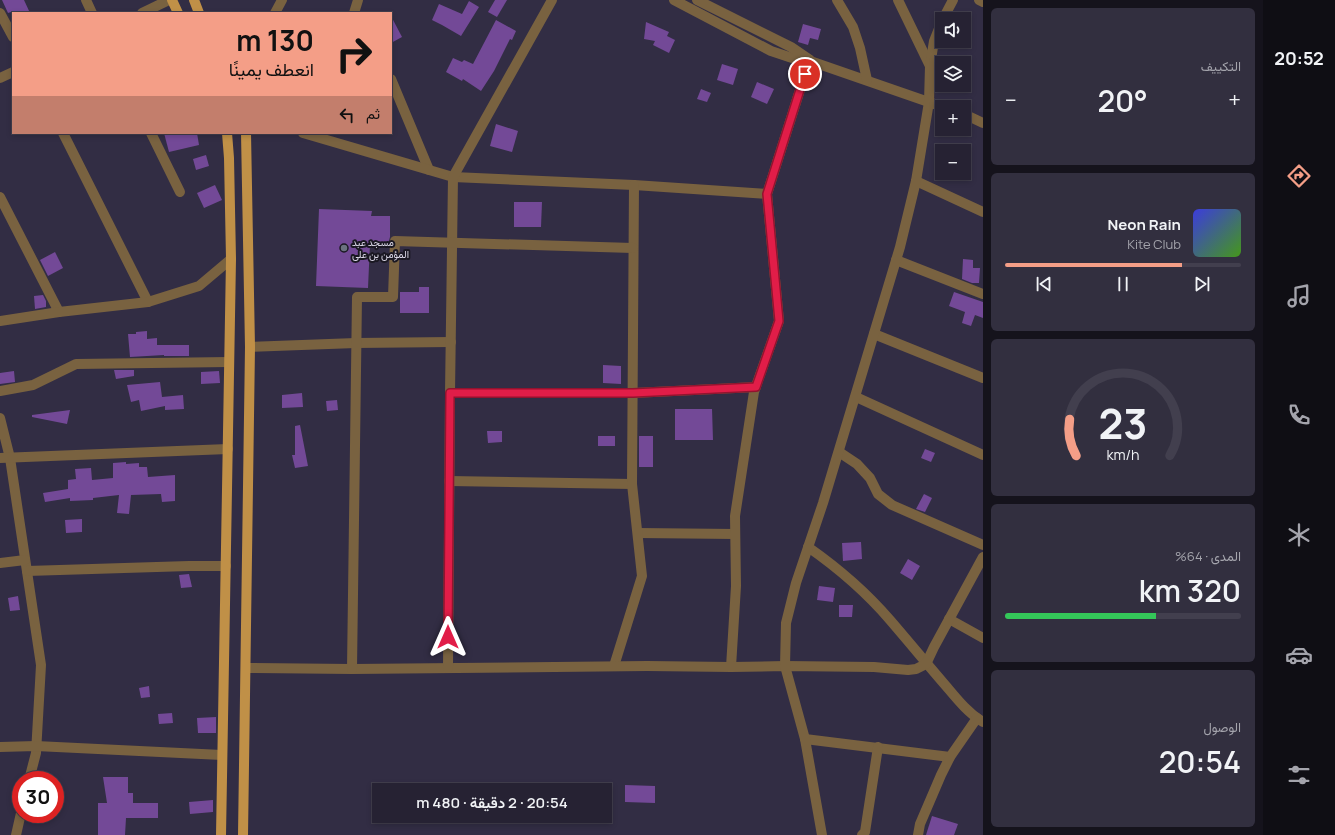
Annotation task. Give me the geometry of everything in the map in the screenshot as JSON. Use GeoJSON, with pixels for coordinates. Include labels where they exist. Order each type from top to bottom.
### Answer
{"type":"FeatureCollection","features":[{"type":"Feature","properties":{"kind":"main road"},"geometry":{"type":"LineString","coordinates":[[172,0],[178,12]]}},
{"type":"Feature","properties":{"kind":"main road"},"geometry":{"type":"LineString","coordinates":[[194,0],[200,12]]}},
{"type":"Feature","properties":{"kind":"main road"},"geometry":{"type":"LineString","coordinates":[[221,835],[231,259],[227,134]]}},
{"type":"Feature","properties":{"kind":"main road"},"geometry":{"type":"LineString","coordinates":[[243,835],[250,347],[246,134]]}},
{"type":"Feature","properties":{"kind":"street"},"geometry":{"type":"LineString","coordinates":[[86,0],[92,12]]}},
{"type":"Feature","properties":{"kind":"street"},"geometry":{"type":"LineString","coordinates":[[144,12],[169,0]]}},
{"type":"Feature","properties":{"kind":"street"},"geometry":{"type":"LineString","coordinates":[[276,12],[282,0]]}},
{"type":"Feature","properties":{"kind":"street"},"geometry":{"type":"LineString","coordinates":[[448,668],[450,342],[453,177],[552,0]]}},
{"type":"Feature","properties":{"kind":"street"},"geometry":{"type":"LineString","coordinates":[[674,0],[770,50],[795,59],[813,62],[935,104]]}},
{"type":"Feature","properties":{"kind":"street"},"geometry":{"type":"LineString","coordinates":[[697,0],[791,47],[813,62]]}},
{"type":"Feature","properties":{"kind":"street"},"geometry":{"type":"LineString","coordinates":[[837,0],[852,27],[860,48],[867,80]]}},
{"type":"Feature","properties":{"kind":"street"},"geometry":{"type":"LineString","coordinates":[[898,0],[930,66]]}},
{"type":"Feature","properties":{"kind":"street"},"geometry":{"type":"LineString","coordinates":[[946,12],[952,0]]}},
{"type":"Feature","properties":{"kind":"street"},"geometry":{"type":"LineString","coordinates":[[979,0],[983,2]]}},
{"type":"Feature","properties":{"kind":"street"},"geometry":{"type":"LineString","coordinates":[[0,13],[12,35]]}},
{"type":"Feature","properties":{"kind":"street"},"geometry":{"type":"LineString","coordinates":[[822,835],[805,739],[785,666],[786,623],[796,582],[839,452],[896,260],[916,181],[929,102],[930,66],[935,38]]}},
{"type":"Feature","properties":{"kind":"street"},"geometry":{"type":"LineString","coordinates":[[0,78],[12,72]]}},
{"type":"Feature","properties":{"kind":"street"},"geometry":{"type":"LineString","coordinates":[[731,667],[736,586],[735,516],[756,387],[779,321],[767,194],[805,74]]}},
{"type":"Feature","properties":{"kind":"street"},"geometry":{"type":"LineString","coordinates":[[392,80],[429,170]]}},
{"type":"Feature","properties":{"kind":"street"},"geometry":{"type":"LineString","coordinates":[[971,117],[983,123]]}},
{"type":"Feature","properties":{"kind":"street"},"geometry":{"type":"LineString","coordinates":[[63,134],[148,302]]}},
{"type":"Feature","properties":{"kind":"street"},"geometry":{"type":"LineString","coordinates":[[151,134],[180,192]]}},
{"type":"Feature","properties":{"kind":"street"},"geometry":{"type":"LineString","coordinates":[[308,134],[453,177],[634,185],[767,194]]}},
{"type":"Feature","properties":{"kind":"street"},"geometry":{"type":"LineString","coordinates":[[916,181],[983,212]]}},
{"type":"Feature","properties":{"kind":"street"},"geometry":{"type":"LineString","coordinates":[[614,666],[642,576],[632,484],[634,185]]}},
{"type":"Feature","properties":{"kind":"street"},"geometry":{"type":"LineString","coordinates":[[0,197],[59,312]]}},
{"type":"Feature","properties":{"kind":"street"},"geometry":{"type":"LineString","coordinates":[[352,669],[357,297],[394,298],[395,241],[633,248]]}},
{"type":"Feature","properties":{"kind":"street"},"geometry":{"type":"LineString","coordinates":[[0,321],[59,312],[148,302],[199,286],[231,259]]}},
{"type":"Feature","properties":{"kind":"street"},"geometry":{"type":"LineString","coordinates":[[896,260],[983,294]]}},
{"type":"Feature","properties":{"kind":"street"},"geometry":{"type":"LineString","coordinates":[[874,334],[983,378]]}},
{"type":"Feature","properties":{"kind":"street"},"geometry":{"type":"LineString","coordinates":[[250,347],[356,343],[450,342]]}},
{"type":"Feature","properties":{"kind":"street"},"geometry":{"type":"LineString","coordinates":[[0,391],[34,385],[76,364],[229,362]]}},
{"type":"Feature","properties":{"kind":"street"},"geometry":{"type":"LineString","coordinates":[[450,393],[633,393],[756,387]]}},
{"type":"Feature","properties":{"kind":"street"},"geometry":{"type":"LineString","coordinates":[[856,397],[983,455]]}},
{"type":"Feature","properties":{"kind":"street"},"geometry":{"type":"LineString","coordinates":[[0,418],[5,458],[27,571],[41,665],[36,753],[31,771]]}},
{"type":"Feature","properties":{"kind":"street"},"geometry":{"type":"LineString","coordinates":[[5,458],[228,449]]}},
{"type":"Feature","properties":{"kind":"street"},"geometry":{"type":"LineString","coordinates":[[839,452],[857,464],[870,478],[878,494],[892,505],[983,545]]}},
{"type":"Feature","properties":{"kind":"street"},"geometry":{"type":"LineString","coordinates":[[449,481],[632,484]]}},
{"type":"Feature","properties":{"kind":"street"},"geometry":{"type":"LineString","coordinates":[[638,533],[735,534]]}},
{"type":"Feature","properties":{"kind":"street"},"geometry":{"type":"LineString","coordinates":[[808,547],[837,568],[889,619],[960,702],[980,720],[950,757],[920,824],[918,835]]}},
{"type":"Feature","properties":{"kind":"street"},"geometry":{"type":"LineString","coordinates":[[246,668],[352,669],[785,666],[916,669],[926,664],[983,557]]}},
{"type":"Feature","properties":{"kind":"street"},"geometry":{"type":"LineString","coordinates":[[0,563],[25,560]]}},
{"type":"Feature","properties":{"kind":"street"},"geometry":{"type":"LineString","coordinates":[[27,571],[226,566]]}},
{"type":"Feature","properties":{"kind":"street"},"geometry":{"type":"LineString","coordinates":[[949,619],[983,638]]}},
{"type":"Feature","properties":{"kind":"street"},"geometry":{"type":"LineString","coordinates":[[805,739],[950,757]]}},
{"type":"Feature","properties":{"kind":"street"},"geometry":{"type":"LineString","coordinates":[[0,747],[36,746],[222,755]]}},
{"type":"Feature","properties":{"kind":"street"},"geometry":{"type":"LineString","coordinates":[[862,835],[864,832],[878,747]]}},
{"type":"Feature","properties":{"kind":"street"},"geometry":{"type":"LineString","coordinates":[[16,835],[19,823]]}},
{"type":"Feature","properties":{"kind":"building"},"geometry":{"type":"Polygon","coordinates":[[[2,0],[24,0],[30,12],[11,12],[8,13],[2,0]]]}},
{"type":"Feature","properties":{"kind":"building"},"geometry":{"type":"Polygon","coordinates":[[[495,0],[507,0],[497,17],[488,12],[495,0]]]}},
{"type":"Feature","properties":{"kind":"building"},"geometry":{"type":"Polygon","coordinates":[[[469,1],[479,7],[461,36],[432,20],[439,4],[462,14],[469,1]]]}},
{"type":"Feature","properties":{"kind":"building"},"geometry":{"type":"Polygon","coordinates":[[[392,18],[402,37],[392,42],[392,18]]]}},
{"type":"Feature","properties":{"kind":"building"},"geometry":{"type":"Polygon","coordinates":[[[496,20],[516,31],[481,91],[463,79],[462,81],[446,72],[453,58],[462,62],[464,60],[473,64],[496,20]]]}},
{"type":"Feature","properties":{"kind":"building"},"geometry":{"type":"Polygon","coordinates":[[[646,22],[669,32],[667,36],[675,40],[669,53],[653,45],[655,41],[644,39],[646,22]]]}},
{"type":"Feature","properties":{"kind":"building"},"geometry":{"type":"Polygon","coordinates":[[[803,24],[821,29],[818,40],[810,38],[808,45],[798,42],[803,24]]]}},
{"type":"Feature","properties":{"kind":"building"},"geometry":{"type":"Polygon","coordinates":[[[722,64],[738,69],[733,85],[717,80],[722,64]]]}},
{"type":"Feature","properties":{"kind":"building"},"geometry":{"type":"Polygon","coordinates":[[[757,82],[774,89],[767,104],[751,97],[757,82]]]}},
{"type":"Feature","properties":{"kind":"building"},"geometry":{"type":"Polygon","coordinates":[[[701,89],[711,93],[707,102],[697,99],[701,89]]]}},
{"type":"Feature","properties":{"kind":"building"},"geometry":{"type":"Polygon","coordinates":[[[496,124],[518,131],[512,152],[490,146],[496,124]]]}},
{"type":"Feature","properties":{"kind":"building"},"geometry":{"type":"Polygon","coordinates":[[[164,134],[197,134],[199,145],[169,152],[164,134]]]}},
{"type":"Feature","properties":{"kind":"building"},"geometry":{"type":"Polygon","coordinates":[[[206,155],[209,166],[196,170],[193,159],[206,155]]]}},
{"type":"Feature","properties":{"kind":"building"},"geometry":{"type":"Polygon","coordinates":[[[215,185],[222,200],[204,208],[197,193],[215,185]]]}},
{"type":"Feature","properties":{"kind":"building"},"geometry":{"type":"Polygon","coordinates":[[[514,202],[542,202],[541,227],[514,227],[514,202]]]}},
{"type":"Feature","properties":{"kind":"building","name":"مسجد عبد المؤمن بن على"},"geometry":{"type":"Polygon","coordinates":[[[319,209],[372,211],[371,216],[390,216],[390,237],[388,244],[370,244],[368,288],[316,286],[319,209]]]}},
{"type":"Feature","properties":{"kind":"building"},"geometry":{"type":"Polygon","coordinates":[[[55,252],[63,268],[48,276],[40,260],[55,252]]]}},
{"type":"Feature","properties":{"kind":"building"},"geometry":{"type":"Polygon","coordinates":[[[963,259],[973,260],[973,268],[980,268],[979,283],[972,283],[962,279],[963,259]]]}},
{"type":"Feature","properties":{"kind":"building"},"geometry":{"type":"Polygon","coordinates":[[[419,287],[429,287],[429,313],[400,313],[400,292],[419,292],[419,287]]]}},
{"type":"Feature","properties":{"kind":"building"},"geometry":{"type":"Polygon","coordinates":[[[954,292],[983,302],[983,318],[975,315],[971,326],[962,323],[965,312],[949,306],[954,292]]]}},
{"type":"Feature","properties":{"kind":"building"},"geometry":{"type":"Polygon","coordinates":[[[43,295],[46,301],[46,307],[35,309],[34,296],[43,295]]]}},
{"type":"Feature","properties":{"kind":"building"},"geometry":{"type":"Polygon","coordinates":[[[147,331],[147,339],[157,338],[157,345],[189,345],[189,356],[164,355],[130,357],[128,334],[136,334],[136,332],[147,331]]]}},
{"type":"Feature","properties":{"kind":"building"},"geometry":{"type":"Polygon","coordinates":[[[603,365],[621,366],[621,384],[603,383],[603,365]]]}},
{"type":"Feature","properties":{"kind":"building"},"geometry":{"type":"Polygon","coordinates":[[[114,370],[134,370],[134,376],[116,379],[114,370]]]}},
{"type":"Feature","properties":{"kind":"building"},"geometry":{"type":"Polygon","coordinates":[[[14,371],[15,382],[0,384],[0,373],[14,371]]]}},
{"type":"Feature","properties":{"kind":"building"},"geometry":{"type":"Polygon","coordinates":[[[219,371],[220,383],[201,384],[201,372],[219,371]]]}},
{"type":"Feature","properties":{"kind":"building"},"geometry":{"type":"Polygon","coordinates":[[[160,382],[162,397],[183,395],[184,409],[165,410],[165,406],[141,411],[139,400],[131,402],[127,385],[160,382]]]}},
{"type":"Feature","properties":{"kind":"building"},"geometry":{"type":"Polygon","coordinates":[[[302,393],[303,407],[282,408],[282,395],[302,393]]]}},
{"type":"Feature","properties":{"kind":"building"},"geometry":{"type":"Polygon","coordinates":[[[337,400],[338,410],[327,411],[326,401],[337,400]]]}},
{"type":"Feature","properties":{"kind":"building"},"geometry":{"type":"Polygon","coordinates":[[[675,409],[712,409],[713,440],[675,440],[675,409]]]}},
{"type":"Feature","properties":{"kind":"building"},"geometry":{"type":"Polygon","coordinates":[[[70,410],[67,424],[32,417],[32,415],[70,410]]]}},
{"type":"Feature","properties":{"kind":"building"},"geometry":{"type":"Polygon","coordinates":[[[300,425],[308,466],[295,468],[292,455],[295,455],[295,426],[300,425]]]}},
{"type":"Feature","properties":{"kind":"building"},"geometry":{"type":"Polygon","coordinates":[[[487,431],[502,431],[502,442],[488,443],[487,431]]]}},
{"type":"Feature","properties":{"kind":"building"},"geometry":{"type":"Polygon","coordinates":[[[598,436],[615,436],[615,446],[598,446],[598,436]]]}},
{"type":"Feature","properties":{"kind":"building"},"geometry":{"type":"Polygon","coordinates":[[[639,436],[653,436],[653,467],[639,467],[639,436]]]}},
{"type":"Feature","properties":{"kind":"building"},"geometry":{"type":"Polygon","coordinates":[[[925,449],[935,453],[931,462],[921,458],[925,449]]]}},
{"type":"Feature","properties":{"kind":"building"},"geometry":{"type":"Polygon","coordinates":[[[126,462],[126,464],[139,463],[139,467],[147,467],[148,477],[175,475],[175,501],[162,502],[161,494],[131,495],[129,514],[117,513],[119,495],[93,498],[93,500],[70,501],[70,498],[45,502],[43,493],[68,489],[68,480],[76,479],[75,469],[91,468],[92,480],[113,478],[113,463],[126,462]]]}},
{"type":"Feature","properties":{"kind":"building"},"geometry":{"type":"Polygon","coordinates":[[[924,494],[932,498],[925,512],[916,509],[924,494]]]}},
{"type":"Feature","properties":{"kind":"building"},"geometry":{"type":"Polygon","coordinates":[[[82,519],[82,532],[66,533],[65,520],[82,519]]]}},
{"type":"Feature","properties":{"kind":"building"},"geometry":{"type":"Polygon","coordinates":[[[861,542],[862,559],[843,561],[842,543],[861,542]]]}},
{"type":"Feature","properties":{"kind":"building"},"geometry":{"type":"Polygon","coordinates":[[[908,559],[920,566],[912,580],[900,573],[908,559]]]}},
{"type":"Feature","properties":{"kind":"building"},"geometry":{"type":"Polygon","coordinates":[[[189,574],[192,587],[181,588],[179,575],[189,574]]]}},
{"type":"Feature","properties":{"kind":"building"},"geometry":{"type":"Polygon","coordinates":[[[819,586],[835,588],[833,602],[817,600],[819,586]]]}},
{"type":"Feature","properties":{"kind":"building"},"geometry":{"type":"Polygon","coordinates":[[[18,596],[20,610],[10,611],[8,598],[18,596]]]}},
{"type":"Feature","properties":{"kind":"building"},"geometry":{"type":"Polygon","coordinates":[[[839,605],[853,605],[852,617],[839,617],[839,605]]]}},
{"type":"Feature","properties":{"kind":"building"},"geometry":{"type":"Polygon","coordinates":[[[149,686],[150,697],[141,698],[139,688],[149,686]]]}},
{"type":"Feature","properties":{"kind":"building"},"geometry":{"type":"Polygon","coordinates":[[[172,713],[173,723],[159,724],[158,714],[172,713]]]}},
{"type":"Feature","properties":{"kind":"building"},"geometry":{"type":"Polygon","coordinates":[[[216,717],[216,733],[198,733],[197,718],[216,717]]]}},
{"type":"Feature","properties":{"kind":"building"},"geometry":{"type":"Polygon","coordinates":[[[103,777],[128,777],[128,793],[133,793],[133,803],[158,803],[158,818],[126,818],[125,835],[98,835],[98,803],[107,803],[103,777]]]}},
{"type":"Feature","properties":{"kind":"building"},"geometry":{"type":"Polygon","coordinates":[[[625,785],[655,786],[655,803],[625,802],[625,785]]]}},
{"type":"Feature","properties":{"kind":"building"},"geometry":{"type":"Polygon","coordinates":[[[213,800],[213,812],[190,814],[189,802],[213,800]]]}},
{"type":"Feature","properties":{"kind":"building"},"geometry":{"type":"Polygon","coordinates":[[[932,816],[958,824],[954,835],[926,835],[932,816]]]}},
{"type":"Feature","properties":{"kind":"place","name":"مسجد عبد المؤمن بن على"},"geometry":{"type":"Point","coordinates":[344,248]}},
{"type":"Feature","properties":{"kind":"route"},"geometry":{"type":"LineString","coordinates":[[448,637],[450,393],[633,393],[756,387],[779,321],[767,194],[805,74]]}}]}
